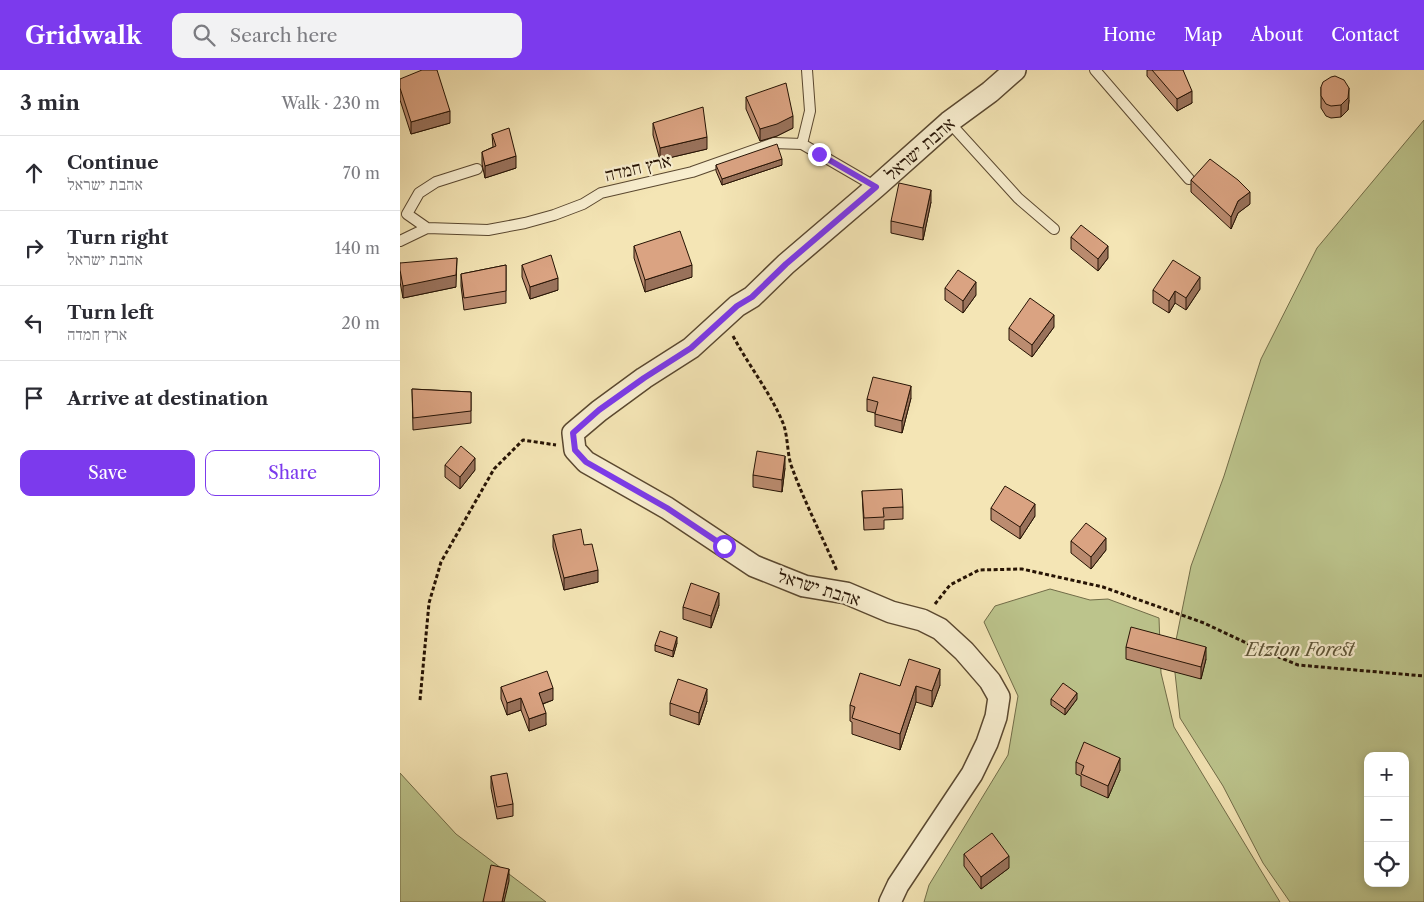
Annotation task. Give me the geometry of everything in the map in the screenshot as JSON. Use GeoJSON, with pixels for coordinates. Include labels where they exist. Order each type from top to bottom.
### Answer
{"type":"FeatureCollection","features":[{"type":"Feature","properties":{"kind":"street","name":"אהבת ישראל"},"geometry":{"type":"LineString","coordinates":[[890,902],[898,885],[972,774],[987,743],[996,717],[999,697],[990,682],[964,651],[940,629],[922,620],[891,612],[846,593],[804,586],[754,566],[667,508],[586,462],[575,450],[573,433],[599,410],[691,348],[737,306],[752,297],[786,264],[949,122],[990,92],[1015,70]]}},
{"type":"Feature","properties":{"kind":"lane"},"geometry":{"type":"LineString","coordinates":[[802,144],[810,111],[807,70]]}},
{"type":"Feature","properties":{"kind":"lane"},"geometry":{"type":"LineString","coordinates":[[1095,70],[1189,179]]}},
{"type":"Feature","properties":{"kind":"lane"},"geometry":{"type":"LineString","coordinates":[[949,122],[1018,198],[1054,229]]}},
{"type":"Feature","properties":{"kind":"lane","name":"ארץ חמדה"},"geometry":{"type":"LineString","coordinates":[[400,240],[427,228],[488,230],[525,223],[576,207],[601,193],[692,172],[774,143],[802,144],[876,187]]}},
{"type":"Feature","properties":{"kind":"lane"},"geometry":{"type":"LineString","coordinates":[[427,228],[407,214],[419,193],[436,182],[477,169]]}},
{"type":"Feature","properties":{"kind":"path"},"geometry":{"type":"LineString","coordinates":[[737,306],[732,334],[762,383],[784,426],[790,462],[846,593]]}},
{"type":"Feature","properties":{"kind":"path"},"geometry":{"type":"LineString","coordinates":[[420,700],[429,603],[441,562],[494,469],[523,440],[575,450]]}},
{"type":"Feature","properties":{"kind":"path"},"geometry":{"type":"LineString","coordinates":[[922,620],[950,585],[978,570],[1022,569],[1103,587],[1204,623],[1298,665],[1424,676]]}},
{"type":"Feature","properties":{"kind":"green space","name":"Etzion Forest"},"geometry":{"type":"Polygon","coordinates":[[[1424,120],[1424,902],[1290,902],[1263,863],[1223,786],[1180,718],[1173,655],[1191,566],[1224,476],[1261,359],[1317,248],[1424,120]]]}},
{"type":"Feature","properties":{"kind":"green space"},"geometry":{"type":"Polygon","coordinates":[[[1050,589],[1090,600],[1108,599],[1159,618],[1161,673],[1174,727],[1280,902],[924,902],[929,885],[1008,755],[1018,696],[984,622],[995,606],[1050,589]]]}},
{"type":"Feature","properties":{"kind":"green space"},"geometry":{"type":"Polygon","coordinates":[[[400,773],[456,834],[546,902],[400,902],[400,773]]]}},
{"type":"Feature","properties":{"kind":"building"},"geometry":{"type":"Polygon","coordinates":[[[422,70],[437,70],[450,111],[411,122],[400,88],[400,79],[422,70]]]}},
{"type":"Feature","properties":{"kind":"building"},"geometry":{"type":"Polygon","coordinates":[[[1152,70],[1183,70],[1192,91],[1177,99],[1152,70]]]}},
{"type":"Feature","properties":{"kind":"building"},"geometry":{"type":"Polygon","coordinates":[[[1335,76],[1344,80],[1349,88],[1348,98],[1341,105],[1331,106],[1326,104],[1321,96],[1321,87],[1323,82],[1335,76]]]}},
{"type":"Feature","properties":{"kind":"building"},"geometry":{"type":"Polygon","coordinates":[[[786,83],[793,116],[777,124],[760,129],[746,97],[786,83]]]}},
{"type":"Feature","properties":{"kind":"building"},"geometry":{"type":"Polygon","coordinates":[[[703,107],[707,137],[660,148],[653,123],[703,107]]]}},
{"type":"Feature","properties":{"kind":"building"},"geometry":{"type":"Polygon","coordinates":[[[509,128],[516,156],[485,166],[482,152],[496,146],[492,134],[509,128]]]}},
{"type":"Feature","properties":{"kind":"building"},"geometry":{"type":"Polygon","coordinates":[[[777,144],[782,159],[722,179],[716,165],[777,144]]]}},
{"type":"Feature","properties":{"kind":"building"},"geometry":{"type":"Polygon","coordinates":[[[1210,159],[1238,180],[1250,192],[1238,201],[1231,217],[1191,180],[1210,159]]]}},
{"type":"Feature","properties":{"kind":"building"},"geometry":{"type":"Polygon","coordinates":[[[899,183],[931,190],[923,228],[891,221],[899,183]]]}},
{"type":"Feature","properties":{"kind":"building"},"geometry":{"type":"Polygon","coordinates":[[[1081,225],[1108,246],[1098,259],[1071,237],[1081,225]]]}},
{"type":"Feature","properties":{"kind":"building"},"geometry":{"type":"Polygon","coordinates":[[[680,231],[692,265],[645,280],[634,246],[680,231]]]}},
{"type":"Feature","properties":{"kind":"building"},"geometry":{"type":"Polygon","coordinates":[[[551,255],[558,278],[530,287],[522,265],[551,255]]]}},
{"type":"Feature","properties":{"kind":"building"},"geometry":{"type":"Polygon","coordinates":[[[457,258],[456,275],[403,286],[400,263],[457,258]]]}},
{"type":"Feature","properties":{"kind":"building"},"geometry":{"type":"Polygon","coordinates":[[[1173,260],[1200,277],[1186,298],[1175,291],[1169,301],[1153,290],[1173,260]]]}},
{"type":"Feature","properties":{"kind":"building"},"geometry":{"type":"Polygon","coordinates":[[[506,265],[506,291],[464,298],[461,274],[506,265]]]}},
{"type":"Feature","properties":{"kind":"building"},"geometry":{"type":"Polygon","coordinates":[[[958,270],[976,282],[963,301],[945,288],[958,270]]]}},
{"type":"Feature","properties":{"kind":"building"},"geometry":{"type":"Polygon","coordinates":[[[1030,298],[1054,315],[1032,345],[1009,328],[1030,298]]]}},
{"type":"Feature","properties":{"kind":"building"},"geometry":{"type":"Polygon","coordinates":[[[873,377],[911,386],[902,421],[875,414],[878,402],[867,399],[873,377]]]}},
{"type":"Feature","properties":{"kind":"building"},"geometry":{"type":"Polygon","coordinates":[[[412,389],[471,392],[471,411],[413,418],[412,389]]]}},
{"type":"Feature","properties":{"kind":"building"},"geometry":{"type":"Polygon","coordinates":[[[461,446],[475,458],[460,477],[445,465],[461,446]]]}},
{"type":"Feature","properties":{"kind":"building"},"geometry":{"type":"Polygon","coordinates":[[[757,451],[785,456],[782,480],[753,475],[757,451]]]}},
{"type":"Feature","properties":{"kind":"building"},"geometry":{"type":"Polygon","coordinates":[[[1005,486],[1035,504],[1020,527],[991,508],[1005,486]]]}},
{"type":"Feature","properties":{"kind":"building"},"geometry":{"type":"Polygon","coordinates":[[[902,489],[903,507],[883,508],[884,517],[864,518],[862,491],[902,489]]]}},
{"type":"Feature","properties":{"kind":"building"},"geometry":{"type":"Polygon","coordinates":[[[1086,523],[1106,538],[1091,557],[1071,541],[1086,523]]]}},
{"type":"Feature","properties":{"kind":"building"},"geometry":{"type":"Polygon","coordinates":[[[581,529],[584,545],[592,544],[598,570],[564,578],[553,535],[581,529]]]}},
{"type":"Feature","properties":{"kind":"building"},"geometry":{"type":"Polygon","coordinates":[[[691,583],[719,593],[711,616],[683,607],[691,583]]]}},
{"type":"Feature","properties":{"kind":"building"},"geometry":{"type":"Polygon","coordinates":[[[1131,627],[1206,647],[1201,667],[1126,647],[1131,627]]]}},
{"type":"Feature","properties":{"kind":"building"},"geometry":{"type":"Polygon","coordinates":[[[660,631],[677,637],[673,651],[655,645],[660,631]]]}},
{"type":"Feature","properties":{"kind":"building"},"geometry":{"type":"Polygon","coordinates":[[[909,659],[940,669],[932,691],[916,686],[900,734],[852,718],[855,707],[850,705],[860,673],[900,686],[909,659]]]}},
{"type":"Feature","properties":{"kind":"building"},"geometry":{"type":"Polygon","coordinates":[[[547,671],[553,688],[539,693],[546,713],[529,719],[521,698],[507,703],[501,687],[547,671]]]}},
{"type":"Feature","properties":{"kind":"building"},"geometry":{"type":"Polygon","coordinates":[[[678,679],[707,689],[699,713],[670,703],[678,679]]]}},
{"type":"Feature","properties":{"kind":"building"},"geometry":{"type":"Polygon","coordinates":[[[1063,683],[1077,693],[1065,709],[1051,699],[1063,683]]]}},
{"type":"Feature","properties":{"kind":"building"},"geometry":{"type":"Polygon","coordinates":[[[1084,742],[1120,758],[1108,786],[1081,774],[1084,766],[1076,762],[1084,742]]]}},
{"type":"Feature","properties":{"kind":"building"},"geometry":{"type":"Polygon","coordinates":[[[507,773],[513,804],[497,807],[491,776],[507,773]]]}},
{"type":"Feature","properties":{"kind":"building"},"geometry":{"type":"Polygon","coordinates":[[[992,833],[1009,856],[981,877],[964,854],[992,833]]]}},
{"type":"Feature","properties":{"kind":"building"},"geometry":{"type":"Polygon","coordinates":[[[491,865],[509,869],[502,902],[483,902],[491,865]]]}},
{"type":"Feature","properties":{"kind":"route"},"geometry":{"type":"LineString","coordinates":[[724,546],[667,508],[586,462],[575,450],[573,433],[599,410],[691,348],[737,306],[752,297],[786,264],[876,187],[819,154]]}}]}
